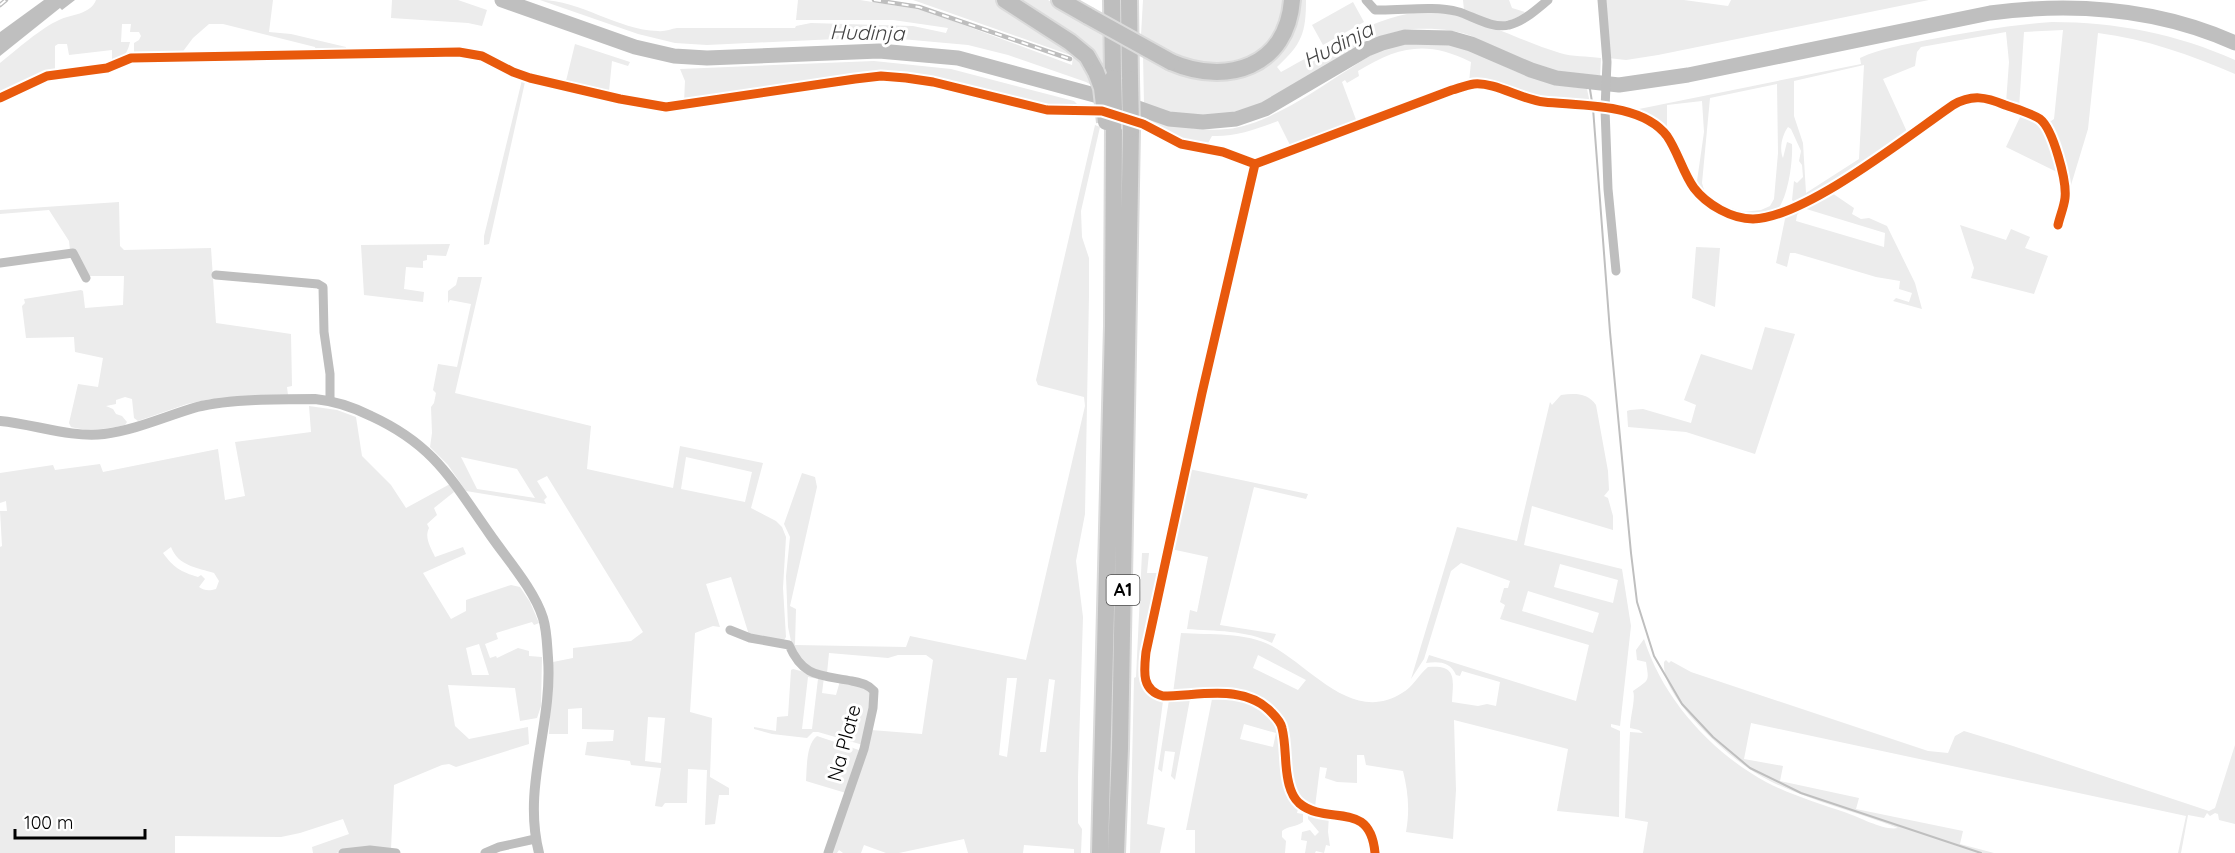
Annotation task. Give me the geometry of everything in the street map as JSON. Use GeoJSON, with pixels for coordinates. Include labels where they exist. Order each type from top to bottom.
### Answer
{"type":"FeatureCollection","features":[{"type":"Feature","properties":{"kind":"highway"},"geometry":{"type":"LineString","coordinates":[[1005,0],[1070,42],[1087,56],[1096,72],[1117,125]]}},
{"type":"Feature","properties":{"kind":"highway"},"geometry":{"type":"LineString","coordinates":[[1060,0],[1171,62],[1190,70],[1218,73],[1249,65],[1263,57],[1280,39],[1288,24],[1292,0]]}},
{"type":"Feature","properties":{"kind":"highway","name":"A1"},"geometry":{"type":"LineString","coordinates":[[1112,0],[1122,78]]}},
{"type":"Feature","properties":{"kind":"highway","name":"A1"},"geometry":{"type":"LineString","coordinates":[[1100,853],[1113,337],[1114,148],[1129,23],[1129,0]]}},
{"type":"Feature","properties":{"kind":"highway"},"geometry":{"type":"LineString","coordinates":[[1129,23],[1136,0]]}},
{"type":"Feature","properties":{"kind":"highway","name":"A1"},"geometry":{"type":"LineString","coordinates":[[1116,853],[1120,736],[1117,125]]}},
{"type":"Feature","properties":{"kind":"street"},"geometry":{"type":"LineString","coordinates":[[1366,0],[1375,10],[1443,10],[1459,12],[1495,25],[1507,26],[1548,0]]}},
{"type":"Feature","properties":{"kind":"street"},"geometry":{"type":"LineString","coordinates":[[1602,0],[1607,63],[1603,105],[1616,271]]}},
{"type":"Feature","properties":{"kind":"street"},"geometry":{"type":"LineString","coordinates":[[0,98],[47,76],[107,68],[131,58],[459,52],[482,56],[530,78],[666,107],[881,76],[933,82],[1047,110],[1102,111],[1143,124],[1181,144],[1222,152],[1255,164],[1452,90],[1482,84],[1531,101],[1587,107],[1603,105],[1633,113],[1656,124],[1676,150],[1694,188],[1709,203],[1722,211],[1752,219],[1792,209],[1852,175],[1962,99],[1982,97],[2039,119],[2048,128],[2064,183],[2065,197],[2058,225]]}},
{"type":"Feature","properties":{"kind":"street"},"geometry":{"type":"LineString","coordinates":[[1255,164],[1202,393],[1146,652],[1145,679],[1148,687],[1155,694],[1163,696],[1208,693],[1245,696],[1267,708],[1282,727],[1287,772],[1296,800],[1302,806],[1357,819],[1366,825],[1372,837],[1375,853]]}},
{"type":"Feature","properties":{"kind":"street"},"geometry":{"type":"LineString","coordinates":[[0,263],[73,252],[86,278]]}},
{"type":"Feature","properties":{"kind":"street"},"geometry":{"type":"LineString","coordinates":[[216,275],[323,287],[330,400]]}},
{"type":"Feature","properties":{"kind":"street"},"geometry":{"type":"LineString","coordinates":[[0,421],[71,433],[103,434],[145,425],[197,407],[214,404],[288,399],[330,400],[388,424],[417,442],[436,459],[451,478],[521,578],[540,610],[545,626],[549,662],[546,720],[540,744],[533,804],[539,853]]}},
{"type":"Feature","properties":{"kind":"street","name":"Na Plate"},"geometry":{"type":"LineString","coordinates":[[730,630],[750,638],[789,645],[804,669],[865,684],[874,691],[873,708],[864,749],[831,837],[828,853]]}},
{"type":"Feature","properties":{"kind":"street"},"geometry":{"type":"LineString","coordinates":[[485,853],[499,847],[536,839]]}},
{"type":"Feature","properties":{"kind":"street"},"geometry":{"type":"LineString","coordinates":[[343,853],[357,850],[396,853]]}},
{"type":"Feature","properties":{"kind":"shaded area"},"geometry":{"type":"Polygon","coordinates":[[[44,0],[75,0],[62,10],[60,8],[0,56],[0,32],[44,0]]]}},
{"type":"Feature","properties":{"kind":"shaded area"},"geometry":{"type":"Polygon","coordinates":[[[96,0],[273,0],[269,32],[291,34],[346,47],[346,52],[316,53],[315,47],[223,24],[209,24],[193,38],[181,54],[134,55],[134,43],[141,36],[139,32],[130,32],[131,24],[122,24],[121,42],[130,42],[124,56],[112,65],[112,50],[69,55],[67,44],[58,44],[55,46],[55,73],[0,96],[0,63],[44,28],[89,9],[96,0]]]}},
{"type":"Feature","properties":{"kind":"shaded area"},"geometry":{"type":"Polygon","coordinates":[[[392,0],[458,0],[487,10],[482,26],[391,18],[392,0]]]}},
{"type":"Feature","properties":{"kind":"shaded area"},"geometry":{"type":"Polygon","coordinates":[[[540,0],[570,5],[628,26],[660,31],[677,28],[795,28],[811,23],[913,26],[946,33],[948,28],[893,20],[796,20],[798,0],[860,0],[923,10],[1072,65],[1073,56],[913,0],[996,0],[1081,57],[1095,87],[1008,55],[968,45],[879,37],[707,45],[675,43],[638,34],[540,0]]]}},
{"type":"Feature","properties":{"kind":"shaded area"},"geometry":{"type":"Polygon","coordinates":[[[1013,0],[1048,0],[1105,34],[1105,66],[1100,66],[1013,0]]]}},
{"type":"Feature","properties":{"kind":"shaded area"},"geometry":{"type":"Polygon","coordinates":[[[1143,0],[1286,0],[1284,15],[1278,28],[1260,50],[1248,58],[1220,66],[1188,60],[1141,35],[1143,0]]]}},
{"type":"Feature","properties":{"kind":"shaded area"},"geometry":{"type":"Polygon","coordinates":[[[1299,0],[1306,0],[1303,30],[1297,44],[1277,67],[1281,72],[1353,33],[1392,18],[1411,13],[1429,12],[1463,17],[1565,54],[1601,58],[1600,78],[1558,73],[1533,67],[1476,38],[1461,33],[1437,29],[1413,29],[1390,34],[1367,43],[1288,92],[1246,110],[1200,117],[1167,113],[1144,105],[1143,54],[1252,71],[1299,0]]]}},
{"type":"Feature","properties":{"kind":"shaded area"},"geometry":{"type":"Polygon","coordinates":[[[1463,0],[1509,0],[1512,8],[1525,12],[1509,21],[1495,21],[1464,10],[1463,0]]]}},
{"type":"Feature","properties":{"kind":"shaded area"},"geometry":{"type":"Polygon","coordinates":[[[1605,0],[1684,0],[1728,6],[1731,0],[1929,0],[1626,60],[1608,58],[1605,0]]]}},
{"type":"Feature","properties":{"kind":"shaded area"},"geometry":{"type":"Polygon","coordinates":[[[1353,2],[1364,22],[1323,45],[1312,25],[1353,2]]]}},
{"type":"Feature","properties":{"kind":"shaded area"},"geometry":{"type":"Polygon","coordinates":[[[2052,22],[2123,27],[2191,43],[2235,60],[2235,74],[2168,49],[2133,39],[2098,33],[2088,129],[2068,195],[2041,117],[2051,121],[2054,119],[2063,30],[2024,32],[2019,108],[2006,103],[2009,62],[2006,32],[1921,47],[1917,52],[1915,66],[1883,79],[1908,134],[1797,204],[1792,200],[1794,181],[1797,183],[1803,177],[1802,165],[1799,161],[1801,151],[1788,127],[1781,150],[1783,158],[1787,142],[1792,144],[1791,169],[1784,197],[1777,211],[1750,214],[1733,212],[1717,204],[1696,188],[1704,132],[1702,101],[1667,105],[1667,130],[1634,110],[1861,64],[1860,58],[1901,45],[2005,27],[2052,22]],[[1864,65],[1794,81],[1794,116],[1803,143],[1806,193],[1859,159],[1864,65]],[[1777,84],[1710,98],[1702,183],[1709,196],[1725,206],[1743,212],[1761,210],[1770,206],[1774,199],[1778,153],[1777,84]]]}},
{"type":"Feature","properties":{"kind":"shaded area"},"geometry":{"type":"Polygon","coordinates":[[[1436,41],[1460,47],[1516,72],[1557,84],[1587,89],[1590,103],[1539,98],[1469,82],[1471,62],[1441,51],[1413,49],[1387,56],[1358,71],[1359,76],[1347,83],[1345,80],[1342,82],[1358,125],[1291,147],[1278,121],[1238,134],[1212,136],[1207,145],[1181,140],[1145,122],[1146,117],[1196,129],[1217,130],[1242,126],[1289,106],[1381,50],[1404,43],[1436,41]]]}},
{"type":"Feature","properties":{"kind":"shaded area"},"geometry":{"type":"Polygon","coordinates":[[[575,44],[630,62],[628,66],[612,61],[609,91],[621,94],[620,97],[565,85],[575,44]]]}},
{"type":"Feature","properties":{"kind":"shaded area"},"geometry":{"type":"Polygon","coordinates":[[[874,61],[951,69],[1074,101],[1077,104],[1099,105],[1100,109],[1057,108],[905,75],[684,102],[685,81],[680,69],[874,61]]]}},
{"type":"Feature","properties":{"kind":"shaded area"},"geometry":{"type":"Polygon","coordinates":[[[522,80],[525,82],[489,244],[484,245],[484,236],[522,80]]]}},
{"type":"Feature","properties":{"kind":"shaded area"},"geometry":{"type":"Polygon","coordinates":[[[2021,115],[2031,118],[2044,130],[2059,173],[2006,147],[2021,115]]]}},
{"type":"Feature","properties":{"kind":"shaded area"},"geometry":{"type":"Polygon","coordinates":[[[1095,125],[1100,127],[1081,211],[1082,237],[1089,258],[1089,295],[1085,514],[1076,561],[1083,617],[1078,777],[1078,823],[1082,829],[1081,853],[1074,853],[1074,849],[1024,845],[1023,853],[968,853],[964,839],[899,853],[886,853],[864,845],[861,853],[843,853],[839,850],[837,853],[830,853],[871,730],[922,734],[933,660],[926,655],[898,655],[888,658],[829,653],[827,673],[805,667],[792,646],[788,627],[786,576],[790,537],[784,524],[802,473],[815,477],[817,487],[790,606],[796,609],[795,645],[906,647],[910,636],[1026,660],[1085,406],[1084,397],[1038,385],[1036,380],[1095,125]],[[1007,678],[999,755],[1007,757],[1017,678],[1007,678]],[[1049,679],[1040,752],[1046,752],[1055,680],[1049,679]]]}},
{"type":"Feature","properties":{"kind":"shaded area"},"geometry":{"type":"Polygon","coordinates":[[[1829,191],[1854,208],[1852,214],[1861,219],[1869,218],[1887,226],[1915,283],[1922,309],[1893,301],[1896,298],[1909,302],[1912,293],[1899,289],[1900,281],[1876,277],[1795,253],[1790,253],[1787,267],[1776,263],[1786,214],[1829,191]],[[1803,208],[1797,215],[1796,221],[1884,247],[1885,233],[1803,208]]]}},
{"type":"Feature","properties":{"kind":"shaded area"},"geometry":{"type":"Polygon","coordinates":[[[119,202],[120,246],[124,250],[211,248],[216,323],[291,334],[292,386],[287,387],[288,395],[211,399],[187,404],[138,421],[134,418],[132,399],[125,397],[116,400],[116,404],[106,406],[122,416],[127,422],[125,425],[98,429],[71,427],[69,423],[78,384],[98,387],[103,358],[75,352],[74,337],[26,338],[22,306],[25,303],[24,299],[81,290],[85,308],[123,305],[124,276],[89,276],[70,250],[69,241],[49,210],[0,214],[0,210],[119,202]]]}},
{"type":"Feature","properties":{"kind":"shaded area"},"geometry":{"type":"Polygon","coordinates":[[[1960,225],[2006,240],[2011,229],[2030,237],[2025,248],[2048,256],[2034,294],[1971,278],[1974,268],[1960,225]]]}},
{"type":"Feature","properties":{"kind":"shaded area"},"geometry":{"type":"Polygon","coordinates":[[[450,244],[446,256],[427,255],[427,260],[423,261],[423,268],[406,267],[404,289],[424,292],[423,302],[364,295],[361,245],[450,244]]]}},
{"type":"Feature","properties":{"kind":"shaded area"},"geometry":{"type":"Polygon","coordinates":[[[1696,247],[1720,248],[1715,307],[1692,298],[1696,247]]]}},
{"type":"Feature","properties":{"kind":"shaded area"},"geometry":{"type":"Polygon","coordinates":[[[458,277],[482,277],[455,393],[591,426],[587,469],[673,488],[680,446],[763,463],[751,508],[776,521],[782,527],[786,537],[783,588],[786,637],[784,640],[749,635],[731,577],[706,584],[720,627],[713,626],[695,633],[690,712],[712,718],[710,777],[729,788],[729,795],[719,795],[715,824],[705,825],[707,770],[688,769],[687,803],[665,803],[662,807],[655,806],[661,768],[631,765],[630,761],[585,755],[587,742],[613,741],[614,730],[582,729],[582,708],[568,709],[568,734],[549,734],[553,662],[573,658],[573,648],[631,641],[643,632],[547,476],[537,481],[547,497],[544,500],[546,504],[466,491],[448,465],[430,447],[431,407],[436,393],[433,390],[438,364],[457,367],[471,304],[450,300],[448,303],[448,291],[456,285],[458,277]],[[461,457],[477,489],[535,498],[517,469],[461,457]],[[686,457],[681,489],[745,502],[752,472],[686,457]],[[648,717],[645,761],[661,763],[665,718],[648,717]]]}},
{"type":"Feature","properties":{"kind":"shaded area"},"geometry":{"type":"Polygon","coordinates":[[[1765,327],[1795,334],[1755,454],[1686,432],[1628,427],[1627,411],[1643,409],[1691,423],[1696,405],[1684,400],[1701,354],[1752,370],[1765,327]]]}},
{"type":"Feature","properties":{"kind":"shaded area"},"geometry":{"type":"Polygon","coordinates":[[[1571,394],[1585,396],[1596,405],[1608,471],[1609,490],[1604,496],[1608,498],[1613,516],[1613,530],[1532,506],[1524,545],[1622,569],[1631,626],[1620,726],[1611,724],[1611,727],[1620,731],[1619,817],[1557,811],[1568,749],[1454,720],[1456,790],[1453,839],[1406,832],[1408,801],[1403,771],[1366,765],[1364,755],[1357,755],[1357,783],[1337,782],[1325,778],[1327,768],[1320,767],[1315,807],[1302,802],[1292,787],[1286,740],[1259,698],[1173,693],[1181,633],[1228,635],[1262,642],[1272,646],[1334,689],[1350,698],[1367,702],[1384,701],[1402,693],[1428,667],[1438,667],[1445,668],[1452,675],[1452,702],[1496,706],[1500,682],[1462,671],[1460,676],[1456,675],[1451,667],[1444,663],[1426,663],[1429,655],[1576,701],[1589,645],[1500,619],[1505,605],[1500,602],[1504,588],[1508,588],[1510,581],[1461,563],[1451,571],[1424,659],[1411,679],[1457,527],[1517,541],[1550,402],[1552,405],[1561,395],[1571,394]],[[1560,564],[1554,587],[1613,603],[1618,580],[1560,564]],[[1528,591],[1522,611],[1593,633],[1599,613],[1528,591]],[[1258,655],[1253,668],[1298,690],[1306,680],[1258,655]]]}},
{"type":"Feature","properties":{"kind":"shaded area"},"geometry":{"type":"Polygon","coordinates":[[[309,406],[337,410],[356,417],[362,456],[391,485],[406,508],[450,484],[454,492],[434,508],[437,515],[427,524],[428,539],[435,557],[463,547],[466,554],[423,573],[451,619],[466,611],[466,600],[511,585],[520,587],[530,602],[539,623],[534,625],[532,622],[496,633],[498,639],[485,644],[490,658],[496,656],[497,658],[518,648],[529,651],[529,656],[542,657],[541,706],[537,718],[520,721],[515,688],[448,685],[455,726],[469,739],[528,727],[529,744],[456,767],[449,764],[442,765],[394,785],[391,849],[357,848],[336,853],[313,853],[312,847],[349,834],[343,819],[281,837],[175,836],[175,853],[0,853],[0,547],[2,546],[0,511],[7,511],[6,501],[0,503],[0,473],[53,465],[55,470],[100,464],[103,472],[218,449],[225,500],[245,496],[235,442],[311,432],[309,406]],[[171,547],[163,553],[170,562],[182,571],[198,577],[201,575],[205,579],[199,587],[207,590],[216,589],[219,581],[214,573],[183,562],[171,547]],[[479,644],[466,648],[472,675],[489,675],[479,644]]]}},
{"type":"Feature","properties":{"kind":"shaded area"},"geometry":{"type":"Polygon","coordinates":[[[1189,469],[1308,494],[1306,499],[1254,487],[1220,625],[1276,634],[1272,643],[1241,633],[1187,629],[1190,610],[1197,612],[1208,557],[1171,549],[1189,469]]]}},
{"type":"Feature","properties":{"kind":"shaded area"},"geometry":{"type":"Polygon","coordinates":[[[1142,553],[1149,553],[1147,573],[1159,573],[1139,669],[1142,687],[1163,701],[1147,824],[1165,828],[1160,853],[1130,853],[1134,678],[1136,677],[1142,553]]]}},
{"type":"Feature","properties":{"kind":"shaded area"},"geometry":{"type":"Polygon","coordinates":[[[1644,639],[1652,661],[1676,703],[1708,739],[1726,755],[1746,770],[1776,787],[1880,826],[1898,828],[1785,788],[1738,761],[1709,736],[1682,705],[1669,685],[1664,662],[1671,661],[1691,672],[1928,751],[1948,753],[1955,736],[1964,731],[2209,811],[2215,808],[2235,745],[2235,824],[2219,820],[2218,814],[2215,813],[2210,816],[2207,813],[2204,818],[2188,815],[2181,853],[2178,853],[2186,816],[1751,723],[1744,759],[1783,766],[1780,781],[1859,798],[1856,809],[1963,831],[1960,844],[1994,853],[1643,853],[1648,822],[1625,818],[1630,732],[1643,733],[1630,728],[1633,691],[1648,677],[1646,662],[1637,660],[1636,650],[1644,639]]]}},
{"type":"Feature","properties":{"kind":"shaded area"},"geometry":{"type":"Polygon","coordinates":[[[791,670],[824,677],[822,693],[836,695],[840,681],[862,685],[872,694],[863,745],[818,732],[813,732],[807,738],[772,734],[754,729],[754,727],[776,731],[777,717],[788,716],[791,670]],[[808,677],[802,729],[812,729],[818,679],[808,677]]]}},
{"type":"Feature","properties":{"kind":"shaded area"},"geometry":{"type":"Polygon","coordinates":[[[1173,697],[1239,697],[1266,710],[1278,727],[1280,742],[1300,807],[1297,813],[1303,814],[1303,822],[1282,831],[1282,837],[1286,841],[1285,853],[1195,853],[1195,830],[1186,830],[1212,699],[1190,699],[1175,780],[1171,776],[1175,752],[1165,751],[1162,772],[1158,769],[1169,700],[1173,697]],[[1244,724],[1240,739],[1273,747],[1276,733],[1244,724]]]}},
{"type":"Feature","properties":{"kind":"shaded area"},"geometry":{"type":"Polygon","coordinates":[[[817,736],[859,750],[846,793],[806,781],[809,750],[817,736]]]}},
{"type":"Feature","properties":{"kind":"shaded area"},"geometry":{"type":"Polygon","coordinates":[[[1308,815],[1329,815],[1330,846],[1326,845],[1324,853],[1316,851],[1305,853],[1307,841],[1301,840],[1302,832],[1310,830],[1315,836],[1319,832],[1308,819],[1308,815]]]}},
{"type":"Feature","properties":{"kind":"waterway","name":"Hudinja"},"geometry":{"type":"LineString","coordinates":[[502,0],[635,47],[674,56],[707,58],[879,51],[958,58],[1124,103],[1169,119],[1203,122],[1236,119],[1265,109],[1367,49],[1405,37],[1450,38],[1471,44],[1531,70],[1556,78],[1619,85],[1688,75],[1990,13],[2021,10],[2084,8],[2145,15],[2206,31],[2235,43]]}},
{"type":"Feature","properties":{"kind":"waterway"},"geometry":{"type":"LineString","coordinates":[[1589,83],[1592,102]]}},
{"type":"Feature","properties":{"kind":"waterway"},"geometry":{"type":"LineString","coordinates":[[1593,108],[1610,332],[1631,553],[1637,602],[1654,656],[1682,704],[1713,737],[1750,768],[1801,793],[1981,853]]}},
{"type":"Feature","properties":{"kind":"railway"},"geometry":{"type":"LineString","coordinates":[[0,5],[6,0]]}},
{"type":"Feature","properties":{"kind":"railway"},"geometry":{"type":"LineString","coordinates":[[874,0],[919,7],[1070,59]]}},
{"type":"Feature","properties":{"kind":"cycle path"},"geometry":{"type":"LineString","coordinates":[[0,98],[47,76],[107,68],[131,58],[459,52],[482,56],[530,78],[666,107],[855,79],[881,76],[906,78],[933,82],[1047,110],[1102,111],[1143,124],[1181,144],[1223,152],[1255,164],[1202,393],[1146,652],[1146,679],[1151,689],[1163,696],[1206,693],[1235,694],[1261,704],[1274,715],[1281,726],[1288,780],[1299,803],[1310,810],[1356,819],[1365,825],[1371,836],[1375,853]]}},
{"type":"Feature","properties":{"kind":"cycle path"},"geometry":{"type":"LineString","coordinates":[[1255,164],[1452,90],[1471,84],[1482,84],[1536,101],[1610,108],[1643,117],[1667,136],[1690,182],[1699,194],[1729,214],[1753,219],[1775,215],[1827,191],[1953,105],[1966,99],[1979,98],[1992,100],[2028,113],[2040,119],[2050,133],[2058,156],[2065,190],[2064,205],[2058,225]]}}]}
